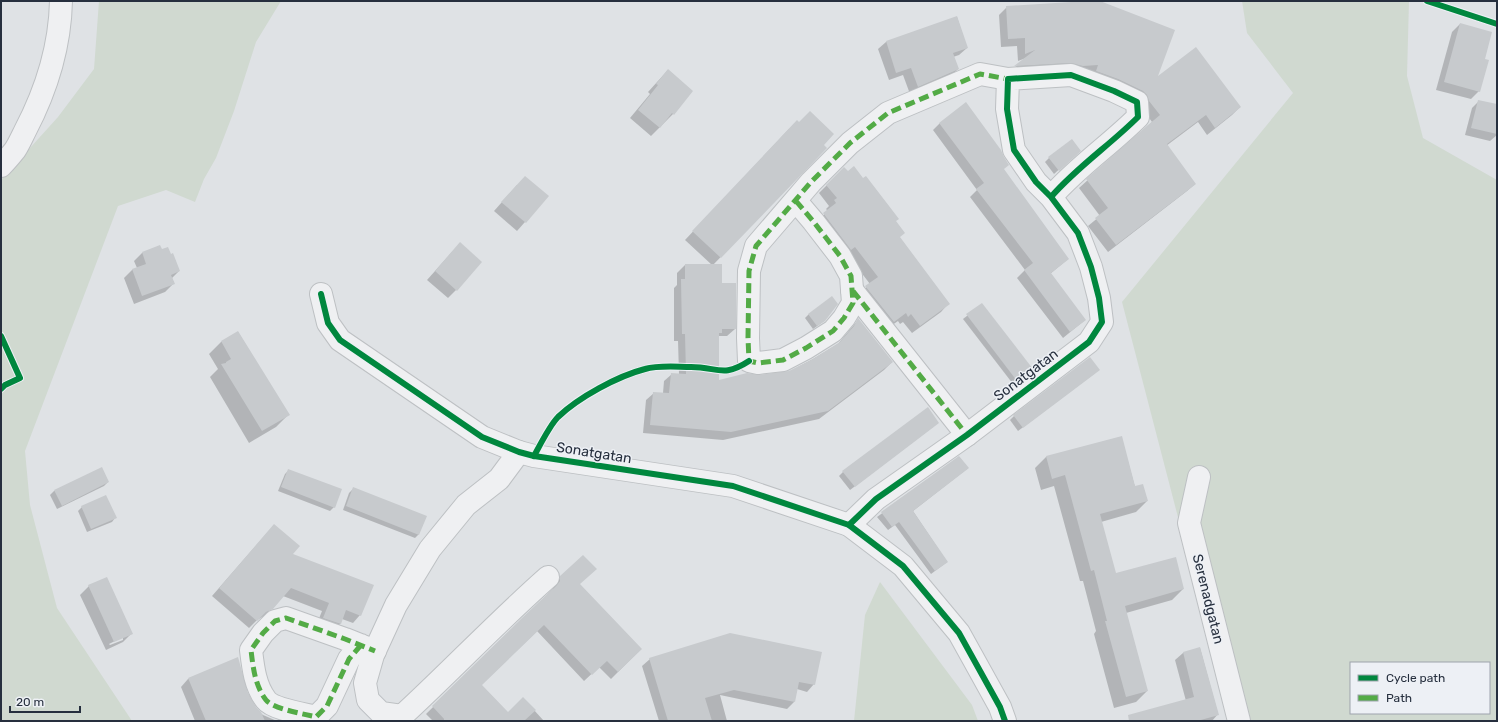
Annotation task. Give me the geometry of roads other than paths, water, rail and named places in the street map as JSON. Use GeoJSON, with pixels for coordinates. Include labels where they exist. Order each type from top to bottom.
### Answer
{"type":"FeatureCollection","features":[{"type":"Feature","properties":{"kind":"street"},"geometry":{"type":"LineString","coordinates":[[1,166],[16,149],[34,113],[50,72],[61,15],[61,1]]}},
{"type":"Feature","properties":{"kind":"street"},"geometry":{"type":"LineString","coordinates":[[796,201],[840,256],[851,276],[853,303],[844,318],[833,331],[806,348],[783,360],[758,363],[749,361],[749,271],[756,246],[811,182],[850,143],[888,113],[980,74],[1008,80],[1071,75],[1114,91],[1137,102],[1138,117],[1124,131],[1064,182],[1052,197]]}},
{"type":"Feature","properties":{"kind":"street","name":"Sonatgatan"},"geometry":{"type":"LineString","coordinates":[[850,525],[876,499],[967,435],[1090,342],[1102,322],[1099,298],[1091,267],[1078,233],[1052,197],[1036,182],[1014,150],[1007,109],[1008,80]]}},
{"type":"Feature","properties":{"kind":"street"},"geometry":{"type":"LineString","coordinates":[[852,290],[967,435]]}},
{"type":"Feature","properties":{"kind":"street","name":"Sonatgatan"},"geometry":{"type":"LineString","coordinates":[[321,294],[328,323],[340,340],[482,437],[519,452],[549,458],[733,486],[850,525],[903,566],[959,633],[1000,707],[1005,721]]}},
{"type":"Feature","properties":{"kind":"street"},"geometry":{"type":"LineString","coordinates":[[368,648],[286,618],[275,621],[263,633],[251,650],[254,674],[267,701],[289,712],[316,717],[327,706],[348,659],[368,648],[430,549],[466,505],[499,479],[519,452]]}},
{"type":"Feature","properties":{"kind":"street","name":"Serenadgatan"},"geometry":{"type":"LineString","coordinates":[[1199,478],[1189,523],[1239,721]]}},
{"type":"Feature","properties":{"kind":"street"},"geometry":{"type":"LineString","coordinates":[[368,648],[365,683],[368,700],[381,713],[402,716],[447,675],[519,603],[548,577]]}}]}
